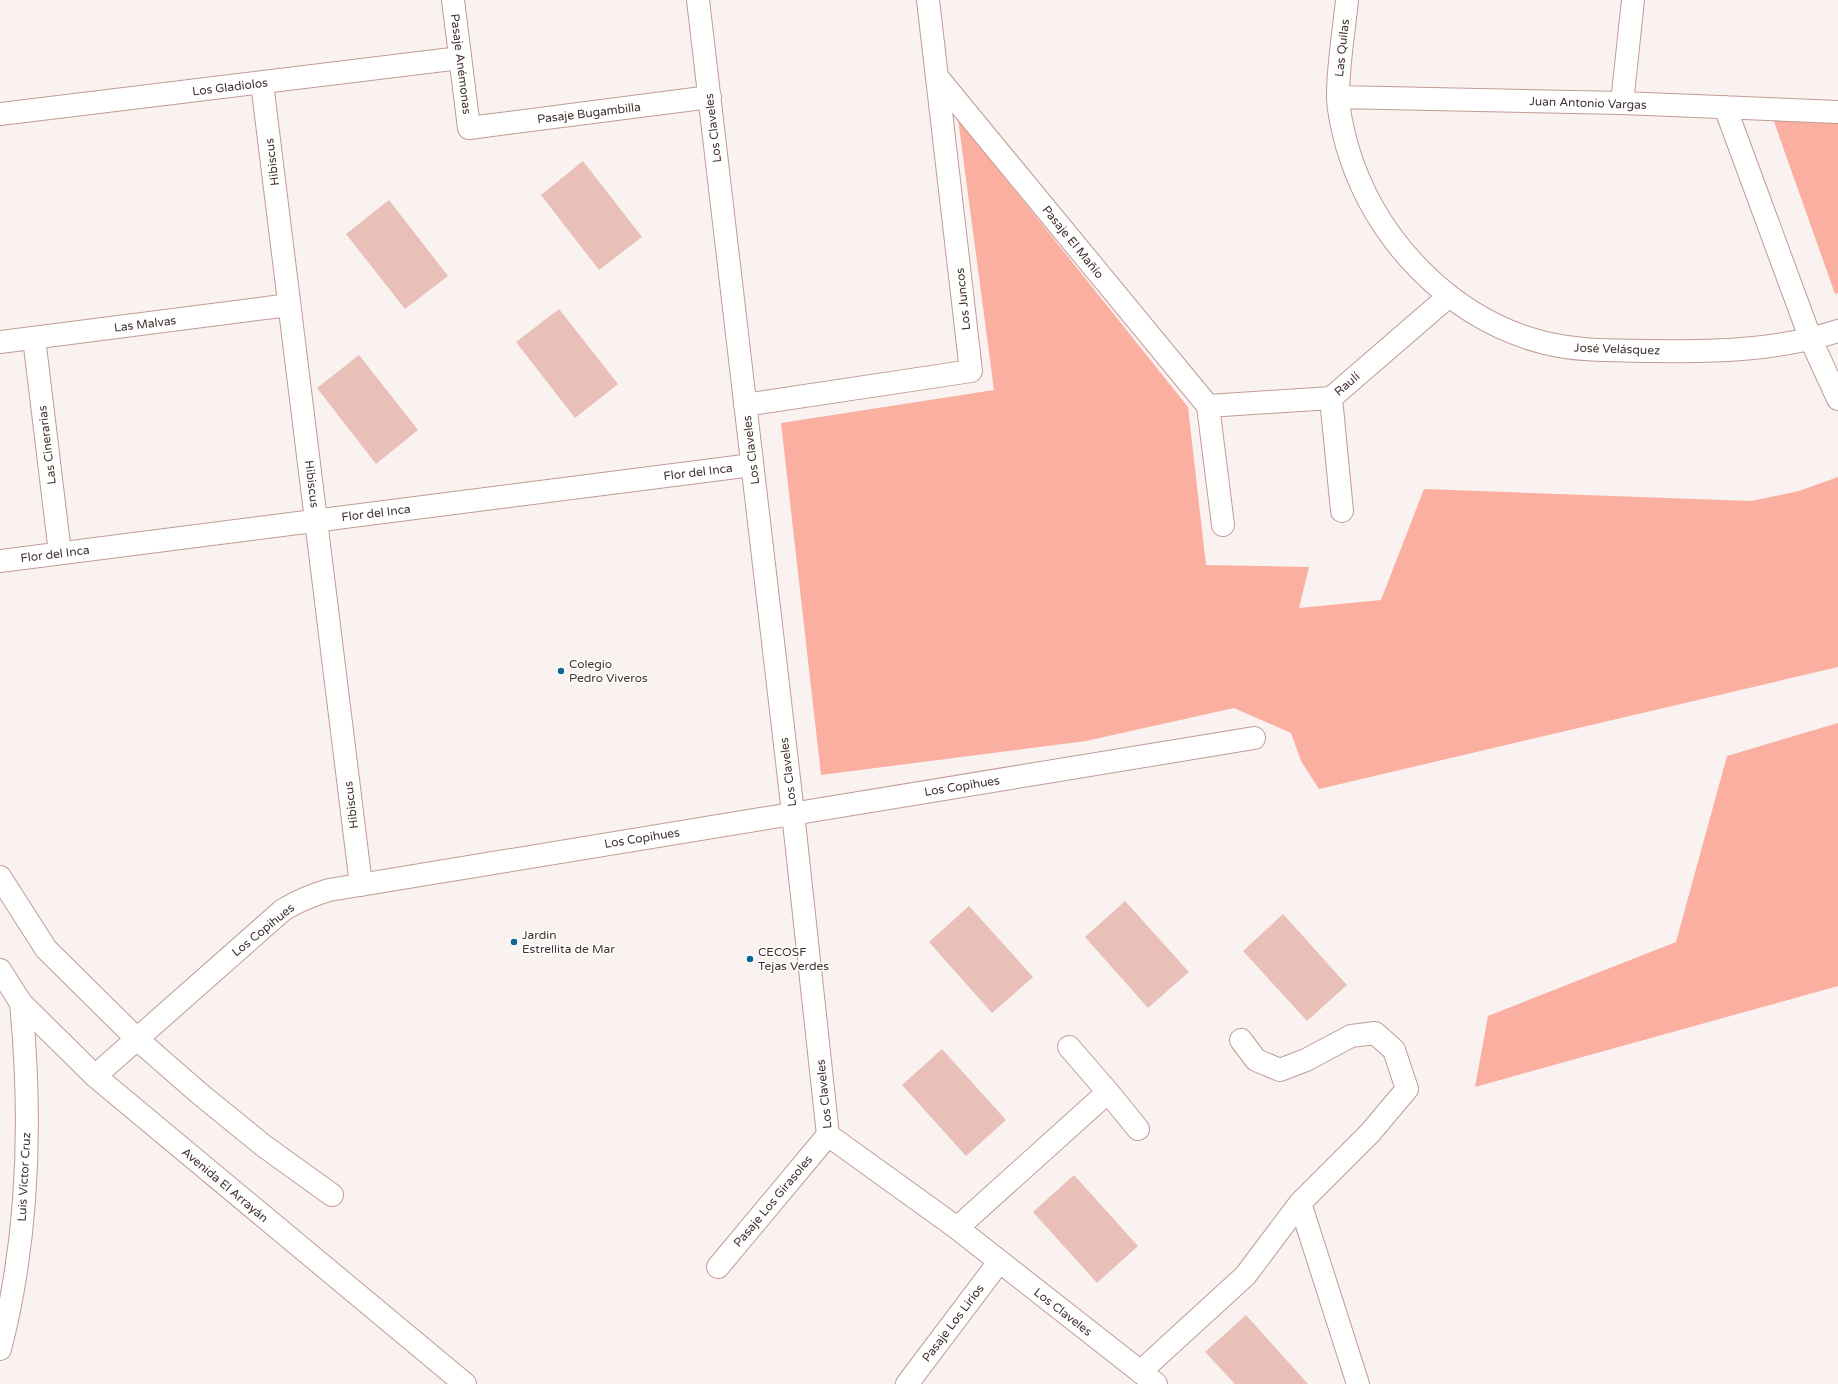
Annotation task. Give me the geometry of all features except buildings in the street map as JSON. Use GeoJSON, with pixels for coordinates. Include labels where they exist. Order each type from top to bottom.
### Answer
{"type":"FeatureCollection","features":[{"type":"Feature","properties":{"kind":"street","name":"Pasaje Anémonas"},"geometry":{"type":"LineString","coordinates":[[453,0],[469,128]]}},
{"type":"Feature","properties":{"kind":"street","name":"Los Claveles"},"geometry":{"type":"LineString","coordinates":[[698,0],[793,813],[828,1135],[957,1228],[1148,1378]]}},
{"type":"Feature","properties":{"kind":"street","name":"Los Juncos"},"geometry":{"type":"LineString","coordinates":[[745,405],[971,371],[928,0]]}},
{"type":"Feature","properties":{"kind":"street","name":"Las Quilas"},"geometry":{"type":"LineString","coordinates":[[1338,97],[1347,0]]}},
{"type":"Feature","properties":{"kind":"street"},"geometry":{"type":"LineString","coordinates":[[1622,103],[1633,0]]}},
{"type":"Feature","properties":{"kind":"street","name":"Los Gladiolos"},"geometry":{"type":"LineString","coordinates":[[0,114],[460,58]]}},
{"type":"Feature","properties":{"kind":"street","name":"Pasaje El Mañío"},"geometry":{"type":"LineString","coordinates":[[938,78],[1208,406]]}},
{"type":"Feature","properties":{"kind":"street","name":"Hibiscus"},"geometry":{"type":"LineString","coordinates":[[262,83],[361,885]]}},
{"type":"Feature","properties":{"kind":"street","name":"Pasaje Bugambilla"},"geometry":{"type":"LineString","coordinates":[[469,128],[710,97]]}},
{"type":"Feature","properties":{"kind":"street","name":"Juan Antonio Vargas"},"geometry":{"type":"LineString","coordinates":[[1338,97],[1622,103],[1838,112]]}},
{"type":"Feature","properties":{"kind":"street","name":"José Velásquez"},"geometry":{"type":"LineString","coordinates":[[1338,97],[1343,132],[1353,166],[1368,198],[1385,228],[1407,257],[1449,296],[1479,315],[1511,331],[1544,342],[1578,350],[1709,352],[1811,340],[1838,331]]}},
{"type":"Feature","properties":{"kind":"street"},"geometry":{"type":"LineString","coordinates":[[1725,108],[1811,340],[1838,399]]}},
{"type":"Feature","properties":{"kind":"street","name":"Raulí"},"geometry":{"type":"LineString","coordinates":[[1342,511],[1331,398],[1449,296]]}},
{"type":"Feature","properties":{"kind":"street","name":"Las Malvas"},"geometry":{"type":"LineString","coordinates":[[0,342],[290,305]]}},
{"type":"Feature","properties":{"kind":"street","name":"Las Cinerarias"},"geometry":{"type":"LineString","coordinates":[[34,338],[60,553]]}},
{"type":"Feature","properties":{"kind":"street"},"geometry":{"type":"LineString","coordinates":[[1223,525],[1208,406],[1331,398]]}},
{"type":"Feature","properties":{"kind":"street","name":"Flor del Inca"},"geometry":{"type":"LineString","coordinates":[[0,561],[752,465]]}},
{"type":"Feature","properties":{"kind":"street","name":"Los Copihues"},"geometry":{"type":"LineString","coordinates":[[94,1076],[284,910],[299,900],[314,894],[793,813],[1254,738]]}},
{"type":"Feature","properties":{"kind":"street"},"geometry":{"type":"LineString","coordinates":[[0,877],[46,949],[137,1039],[200,1094],[264,1146],[332,1194]]}},
{"type":"Feature","properties":{"kind":"street","name":"Avenida El Arrayán"},"geometry":{"type":"LineString","coordinates":[[0,970],[21,1003],[94,1076],[465,1384]]}},
{"type":"Feature","properties":{"kind":"street","name":"Luis Víctor Cruz"},"geometry":{"type":"LineString","coordinates":[[0,1349],[14,1280],[22,1219],[27,1158],[28,1097],[21,1003]]}},
{"type":"Feature","properties":{"kind":"street"},"geometry":{"type":"LineString","coordinates":[[1148,1378],[1245,1276],[1300,1203],[1370,1133],[1407,1089],[1394,1050],[1375,1033],[1351,1036],[1306,1060],[1280,1070],[1256,1060],[1241,1040]]}},
{"type":"Feature","properties":{"kind":"street"},"geometry":{"type":"LineString","coordinates":[[1068,1047],[1108,1092],[1138,1129]]}},
{"type":"Feature","properties":{"kind":"street"},"geometry":{"type":"LineString","coordinates":[[957,1228],[1108,1092]]}},
{"type":"Feature","properties":{"kind":"street","name":"Pasaje Los Girasoles"},"geometry":{"type":"LineString","coordinates":[[718,1267],[828,1135]]}},
{"type":"Feature","properties":{"kind":"street"},"geometry":{"type":"LineString","coordinates":[[1300,1203],[1358,1384]]}},
{"type":"Feature","properties":{"kind":"street","name":"Pasaje Los Lirios"},"geometry":{"type":"LineString","coordinates":[[907,1384],[999,1262]]}},
{"type":"Feature","properties":{"kind":"shaded area"},"geometry":{"type":"Polygon","coordinates":[[[1772,116],[1838,120],[1838,293],[1835,294],[1772,116]]]}},
{"type":"Feature","properties":{"kind":"shaded area"},"geometry":{"type":"Polygon","coordinates":[[[958,119],[1188,407],[1206,565],[1309,567],[1299,608],[1381,600],[1424,489],[1751,501],[1799,491],[1838,477],[1838,667],[1319,789],[1301,761],[1291,733],[1234,708],[1086,741],[821,775],[781,423],[994,390],[958,119]]]}},
{"type":"Feature","properties":{"kind":"shaded area"},"geometry":{"type":"Polygon","coordinates":[[[1838,723],[1838,986],[1475,1087],[1488,1016],[1676,942],[1727,756],[1838,723]]]}},
{"type":"Feature","properties":{"kind":"place","name":"Colegio Pedro Viveros"},"geometry":{"type":"Point","coordinates":[561,671]}},
{"type":"Feature","properties":{"kind":"place","name":"Jardin Estrellita de Mar"},"geometry":{"type":"Point","coordinates":[514,942]}},
{"type":"Feature","properties":{"kind":"place","name":"CECOSF Tejas Verdes"},"geometry":{"type":"Point","coordinates":[750,959]}}]}
